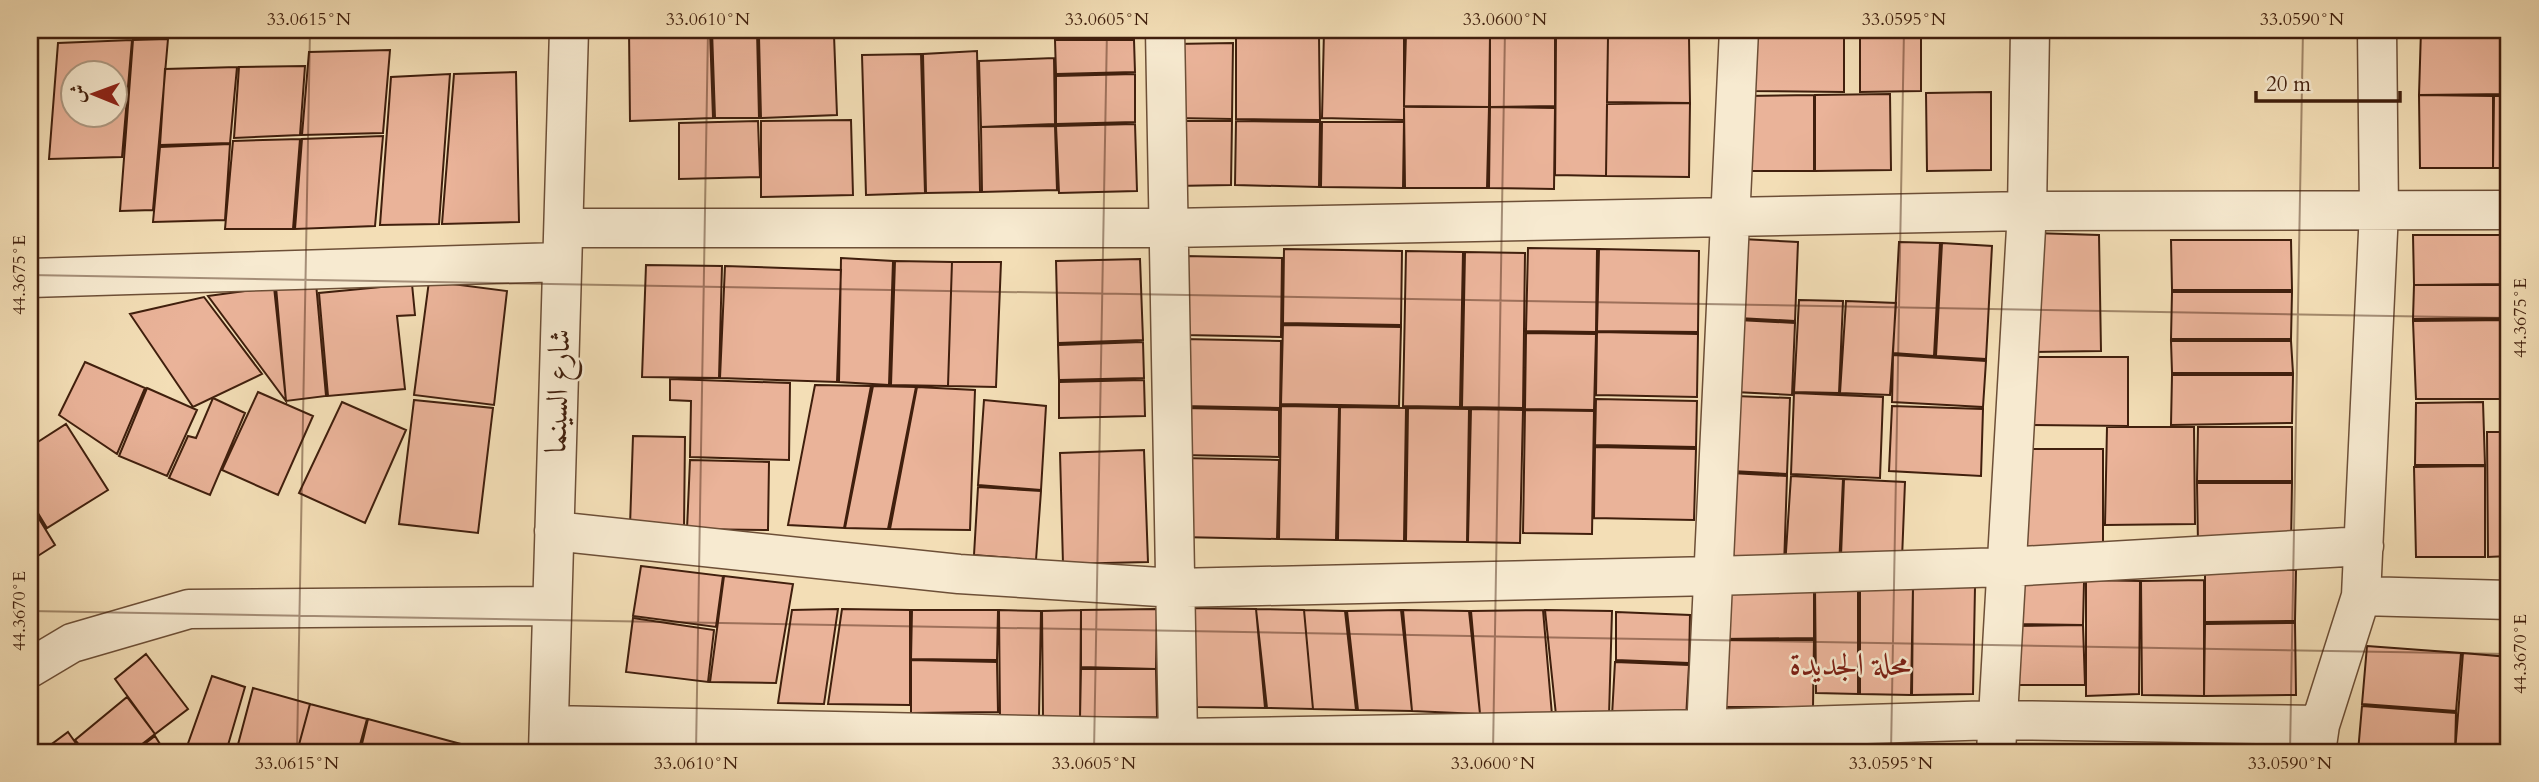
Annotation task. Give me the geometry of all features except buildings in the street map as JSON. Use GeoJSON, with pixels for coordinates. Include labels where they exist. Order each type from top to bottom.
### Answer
{"type":"FeatureCollection","features":[{"type":"Feature","properties":{"kind":"street","name":"شارع السينما"},"geometry":{"type":"LineString","coordinates":[[548,739],[569,30]]}},
{"type":"Feature","properties":{"kind":"street"},"geometry":{"type":"LineString","coordinates":[[1165,30],[1178,738]]}},
{"type":"Feature","properties":{"kind":"street"},"geometry":{"type":"LineString","coordinates":[[1705,741],[1739,30]]}},
{"type":"Feature","properties":{"kind":"street"},"geometry":{"type":"LineString","coordinates":[[1997,736],[2027,211],[2030,30]]}},
{"type":"Feature","properties":{"kind":"street"},"geometry":{"type":"LineString","coordinates":[[548,739],[1705,741],[1997,736],[2318,739],[2361,596],[2379,211],[2377,30]]}},
{"type":"Feature","properties":{"kind":"street"},"geometry":{"type":"LineString","coordinates":[[30,278],[563,245],[1169,228],[2027,211],[2509,210]]}},
{"type":"Feature","properties":{"kind":"street"},"geometry":{"type":"LineString","coordinates":[[554,531],[958,574],[1175,588],[2006,567],[2364,546]]}},
{"type":"Feature","properties":{"kind":"street"},"geometry":{"type":"LineString","coordinates":[[2361,596],[2509,600]]}},
{"type":"Feature","properties":{"kind":"street"},"geometry":{"type":"LineString","coordinates":[[30,668],[72,643],[190,609],[552,606]]}},
{"type":"Feature","properties":{"kind":"district","name":"محلة الجديدة"},"geometry":{"type":"Point","coordinates":[1850,665]}}]}
